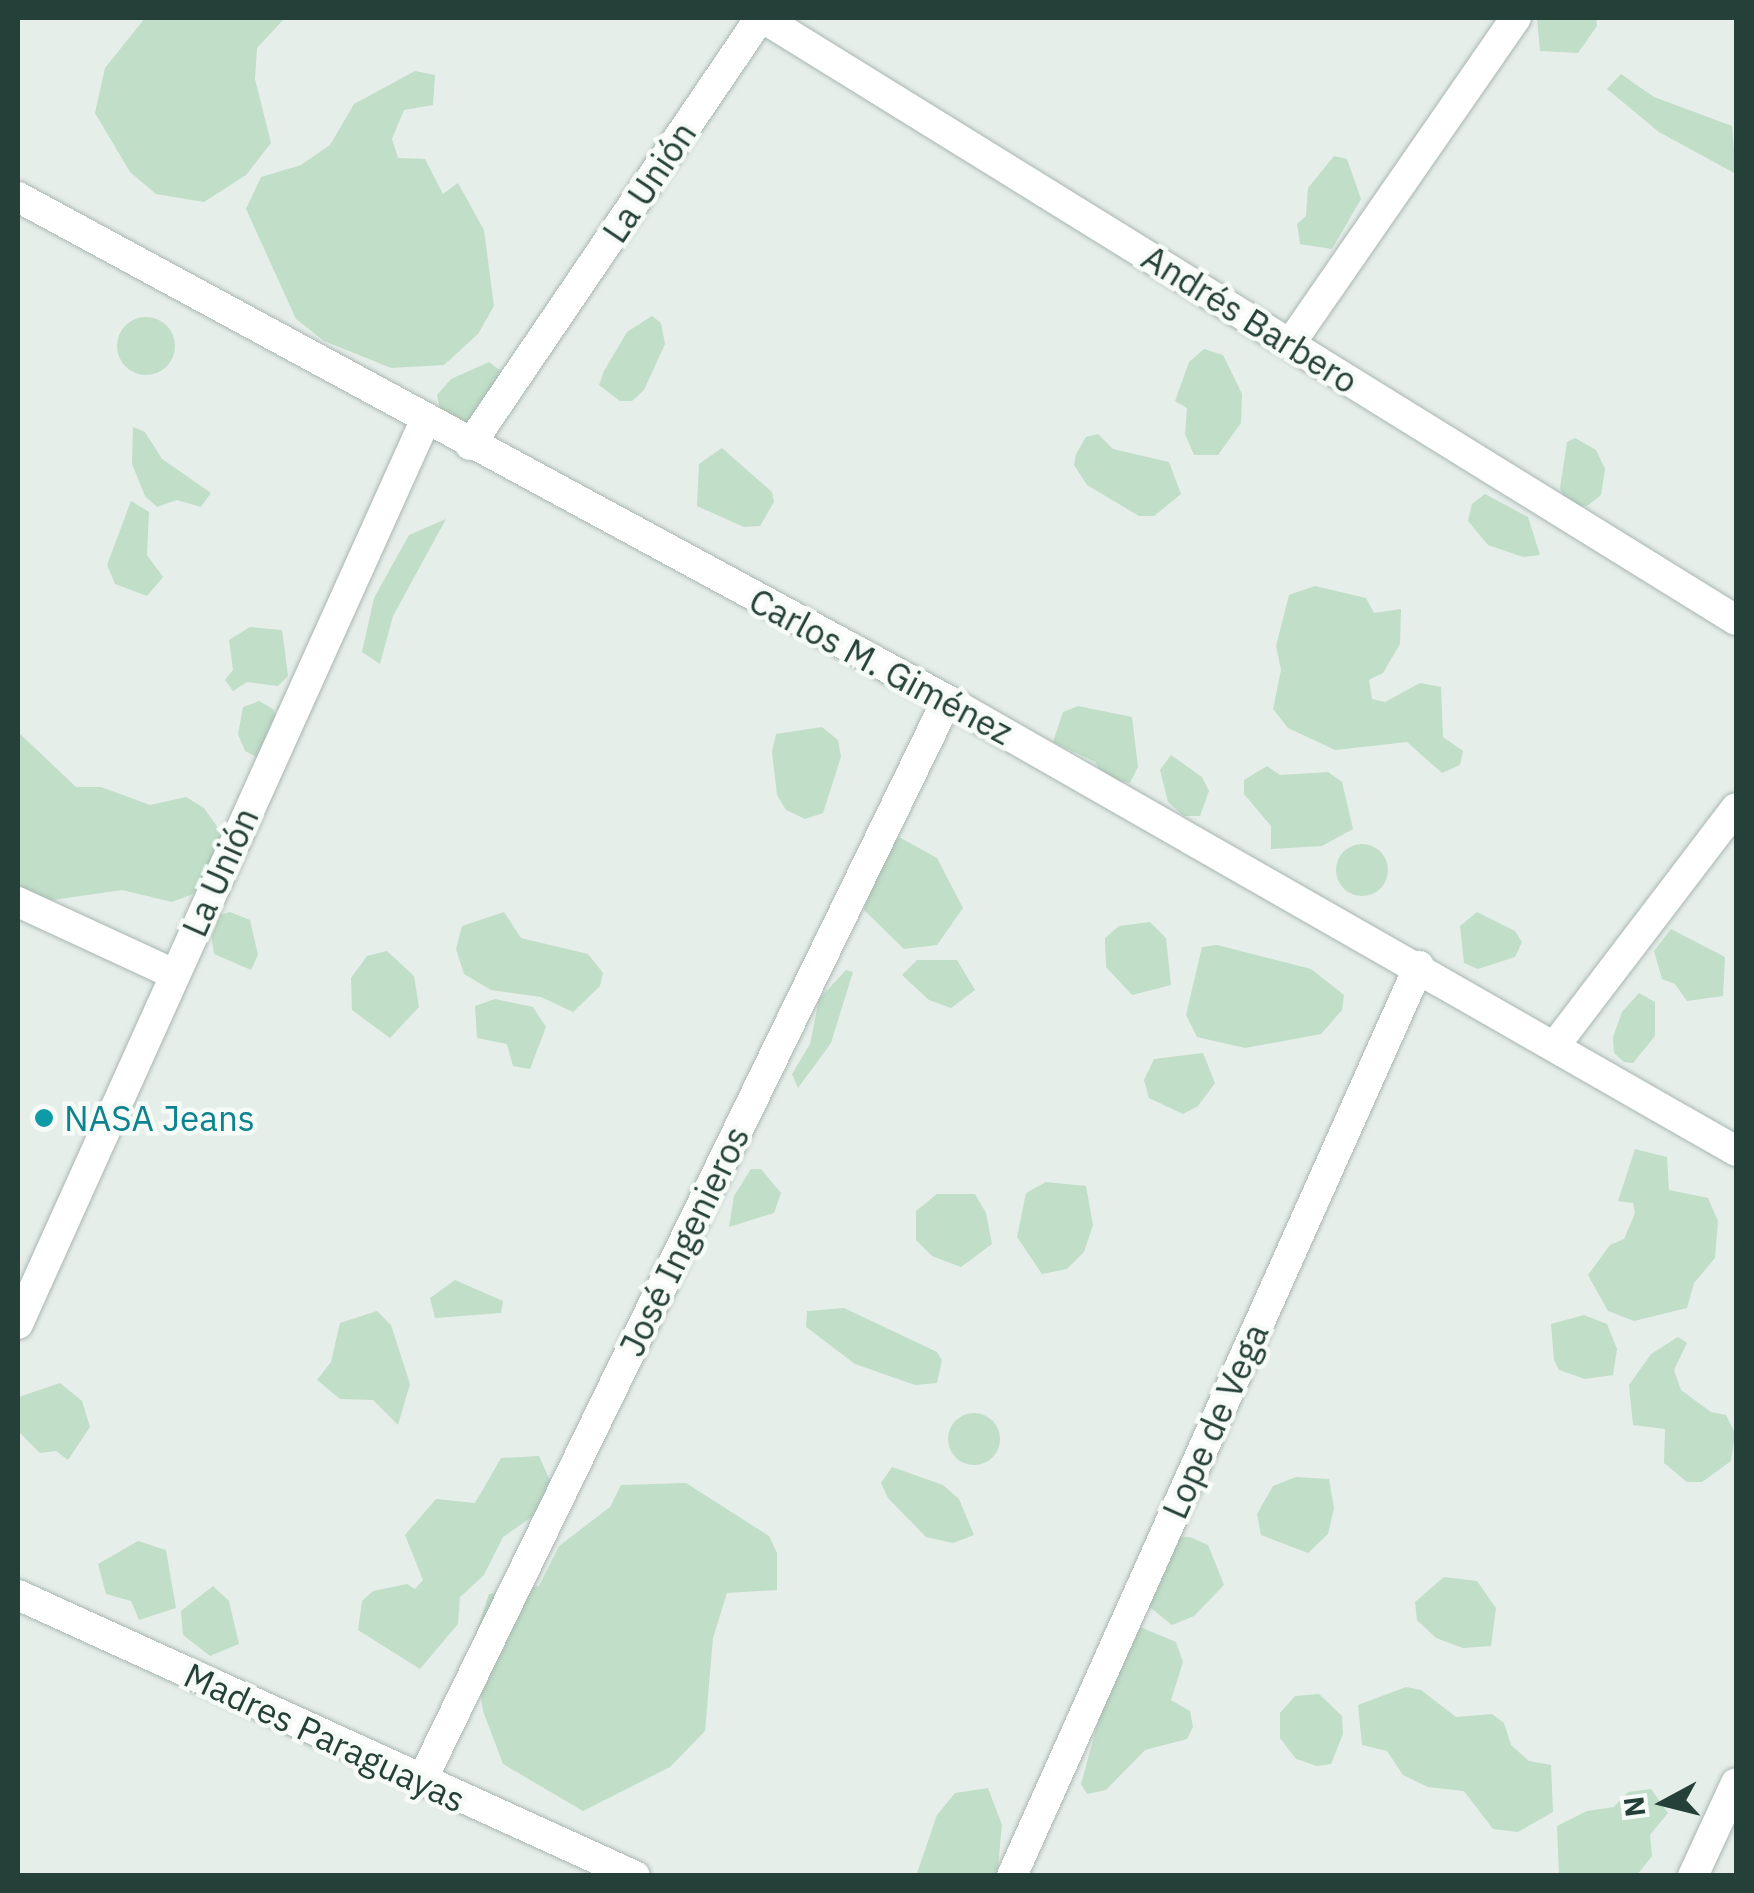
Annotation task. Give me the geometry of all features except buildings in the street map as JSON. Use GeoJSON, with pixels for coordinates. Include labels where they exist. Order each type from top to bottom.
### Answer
{"type":"FeatureCollection","features":[{"type":"Feature","properties":{"kind":"street","name":"Andrés Barbero"},"geometry":{"type":"LineString","coordinates":[[762,18],[1736,620]]}},
{"type":"Feature","properties":{"kind":"street","name":"La Unión"},"geometry":{"type":"LineString","coordinates":[[470,446],[762,18]]}},
{"type":"Feature","properties":{"kind":"street"},"geometry":{"type":"LineString","coordinates":[[1290,344],[1516,18]]}},
{"type":"Feature","properties":{"kind":"street","name":"Carlos M. Giménez"},"geometry":{"type":"LineString","coordinates":[[18,197],[470,446],[947,700],[1558,1043],[1736,1151]]}},
{"type":"Feature","properties":{"kind":"street","name":"La Unión"},"geometry":{"type":"LineString","coordinates":[[18,1324],[425,421]]}},
{"type":"Feature","properties":{"kind":"street","name":"José Ingenieros"},"geometry":{"type":"LineString","coordinates":[[421,1782],[947,700]]}},
{"type":"Feature","properties":{"kind":"street"},"geometry":{"type":"LineString","coordinates":[[1558,1043],[1736,808]]}},
{"type":"Feature","properties":{"kind":"street"},"geometry":{"type":"LineString","coordinates":[[18,902],[174,974]]}},
{"type":"Feature","properties":{"kind":"street","name":"Lope de Vega"},"geometry":{"type":"LineString","coordinates":[[1012,1876],[1419,966]]}},
{"type":"Feature","properties":{"kind":"street","name":"Madres Paraguayas"},"geometry":{"type":"LineString","coordinates":[[18,1595],[421,1782],[635,1876]]}},
{"type":"Feature","properties":{"kind":"street"},"geometry":{"type":"LineString","coordinates":[[1693,1876],[1736,1783]]}},
{"type":"Feature","properties":{"kind":"green space"},"geometry":{"type":"Polygon","coordinates":[[[145,18],[285,18],[257,48],[255,79],[271,143],[246,175],[204,202],[156,194],[130,172],[95,113],[105,68],[145,18]]]}},
{"type":"Feature","properties":{"kind":"green space"},"geometry":{"type":"Polygon","coordinates":[[[1537,18],[1596,18],[1597,26],[1578,53],[1540,51],[1537,18]]]}},
{"type":"Feature","properties":{"kind":"green space"},"geometry":{"type":"Polygon","coordinates":[[[415,71],[435,75],[433,105],[404,110],[392,139],[398,158],[425,159],[443,194],[458,183],[484,230],[494,306],[478,334],[444,365],[391,368],[324,341],[296,319],[246,209],[261,177],[301,165],[330,145],[354,104],[415,71]]]}},
{"type":"Feature","properties":{"kind":"green space"},"geometry":{"type":"Polygon","coordinates":[[[1621,74],[1654,97],[1732,126],[1736,174],[1659,132],[1607,89],[1621,74]]]}},
{"type":"Feature","properties":{"kind":"green space"},"geometry":{"type":"Polygon","coordinates":[[[1334,156],[1347,159],[1361,199],[1332,249],[1300,244],[1297,224],[1306,216],[1308,188],[1334,156]]]}},
{"type":"Feature","properties":{"kind":"green space"},"geometry":{"type":"Polygon","coordinates":[[[652,316],[661,323],[665,344],[644,390],[632,401],[620,401],[599,385],[604,371],[627,332],[652,316]]]}},
{"type":"Feature","properties":{"kind":"green space"},"geometry":{"type":"Polygon","coordinates":[[[146,317],[167,325],[175,346],[167,367],[146,375],[125,367],[117,346],[125,325],[146,317]]]}},
{"type":"Feature","properties":{"kind":"green space"},"geometry":{"type":"Polygon","coordinates":[[[1204,349],[1223,355],[1242,394],[1241,423],[1218,455],[1194,455],[1185,434],[1187,408],[1175,401],[1189,362],[1204,349]]]}},
{"type":"Feature","properties":{"kind":"green space"},"geometry":{"type":"Polygon","coordinates":[[[489,362],[505,374],[474,433],[440,409],[437,395],[451,379],[489,362]]]}},
{"type":"Feature","properties":{"kind":"green space"},"geometry":{"type":"Polygon","coordinates":[[[133,427],[145,432],[162,459],[211,493],[201,507],[177,500],[157,507],[145,496],[132,464],[133,427]]]}},
{"type":"Feature","properties":{"kind":"green space"},"geometry":{"type":"Polygon","coordinates":[[[1098,434],[1113,449],[1169,462],[1181,494],[1154,516],[1139,516],[1087,485],[1074,465],[1076,454],[1086,437],[1098,434]]]}},
{"type":"Feature","properties":{"kind":"green space"},"geometry":{"type":"Polygon","coordinates":[[[1575,438],[1596,450],[1605,469],[1601,495],[1587,506],[1567,506],[1560,488],[1567,442],[1575,438]]]}},
{"type":"Feature","properties":{"kind":"green space"},"geometry":{"type":"Polygon","coordinates":[[[722,448],[772,492],[774,502],[760,526],[744,527],[697,506],[699,464],[722,448]]]}},
{"type":"Feature","properties":{"kind":"green space"},"geometry":{"type":"Polygon","coordinates":[[[1485,494],[1528,517],[1540,555],[1523,557],[1488,545],[1468,521],[1472,504],[1485,494]]]}},
{"type":"Feature","properties":{"kind":"green space"},"geometry":{"type":"Polygon","coordinates":[[[131,501],[149,512],[147,555],[163,577],[147,596],[115,584],[107,565],[131,501]]]}},
{"type":"Feature","properties":{"kind":"green space"},"geometry":{"type":"Polygon","coordinates":[[[446,519],[393,616],[380,664],[362,652],[374,598],[409,535],[446,519]]]}},
{"type":"Feature","properties":{"kind":"green space"},"geometry":{"type":"Polygon","coordinates":[[[1315,586],[1366,598],[1374,613],[1401,609],[1400,644],[1383,673],[1369,680],[1372,699],[1385,702],[1420,683],[1441,687],[1443,737],[1463,751],[1460,765],[1442,773],[1407,742],[1335,750],[1288,728],[1273,709],[1281,670],[1276,646],[1289,595],[1315,586]]]}},
{"type":"Feature","properties":{"kind":"green space"},"geometry":{"type":"Polygon","coordinates":[[[250,627],[282,630],[288,676],[278,686],[247,682],[233,691],[225,680],[233,670],[229,640],[250,627]]]}},
{"type":"Feature","properties":{"kind":"green space"},"geometry":{"type":"Polygon","coordinates":[[[259,701],[273,709],[286,745],[270,764],[245,751],[238,734],[243,707],[259,701]]]}},
{"type":"Feature","properties":{"kind":"green space"},"geometry":{"type":"Polygon","coordinates":[[[1078,706],[1132,717],[1138,767],[1130,783],[1104,778],[1095,762],[1053,742],[1063,712],[1078,706]]]}},
{"type":"Feature","properties":{"kind":"green space"},"geometry":{"type":"Polygon","coordinates":[[[822,727],[838,740],[841,757],[823,813],[805,819],[786,810],[777,795],[772,752],[776,734],[822,727]]]}},
{"type":"Feature","properties":{"kind":"green space"},"geometry":{"type":"Polygon","coordinates":[[[18,732],[76,787],[101,787],[150,805],[186,797],[204,808],[225,838],[215,868],[193,894],[172,902],[122,890],[53,900],[18,895],[18,732]]]}},
{"type":"Feature","properties":{"kind":"green space"},"geometry":{"type":"Polygon","coordinates":[[[1171,755],[1202,777],[1209,791],[1200,816],[1184,816],[1168,802],[1160,770],[1171,755]]]}},
{"type":"Feature","properties":{"kind":"green space"},"geometry":{"type":"Polygon","coordinates":[[[1267,766],[1280,775],[1328,772],[1342,782],[1353,829],[1322,846],[1271,849],[1271,826],[1244,794],[1244,780],[1267,766]]]}},
{"type":"Feature","properties":{"kind":"green space"},"geometry":{"type":"Polygon","coordinates":[[[899,837],[937,858],[963,908],[937,945],[904,949],[864,910],[878,863],[899,837]]]}},
{"type":"Feature","properties":{"kind":"green space"},"geometry":{"type":"Polygon","coordinates":[[[1362,844],[1381,851],[1388,870],[1381,889],[1362,896],[1343,889],[1336,870],[1343,851],[1362,844]]]}},
{"type":"Feature","properties":{"kind":"green space"},"geometry":{"type":"Polygon","coordinates":[[[230,912],[250,920],[258,955],[251,970],[214,954],[210,927],[214,917],[230,912]]]}},
{"type":"Feature","properties":{"kind":"green space"},"geometry":{"type":"Polygon","coordinates":[[[504,912],[521,938],[588,954],[603,973],[600,986],[573,1012],[541,997],[491,990],[464,974],[456,949],[462,926],[504,912]]]}},
{"type":"Feature","properties":{"kind":"green space"},"geometry":{"type":"Polygon","coordinates":[[[1477,912],[1515,931],[1522,942],[1515,957],[1478,969],[1464,963],[1460,926],[1477,912]]]}},
{"type":"Feature","properties":{"kind":"green space"},"geometry":{"type":"Polygon","coordinates":[[[1150,922],[1166,938],[1171,985],[1132,995],[1106,967],[1105,938],[1119,926],[1150,922]]]}},
{"type":"Feature","properties":{"kind":"green space"},"geometry":{"type":"Polygon","coordinates":[[[1671,929],[1725,957],[1723,996],[1687,1001],[1675,984],[1662,979],[1654,951],[1671,929]]]}},
{"type":"Feature","properties":{"kind":"green space"},"geometry":{"type":"Polygon","coordinates":[[[1217,945],[1311,969],[1344,995],[1342,1010],[1321,1034],[1245,1048],[1197,1037],[1186,1015],[1202,947],[1217,945]]]}},
{"type":"Feature","properties":{"kind":"green space"},"geometry":{"type":"Polygon","coordinates":[[[387,951],[414,976],[419,1007],[390,1038],[352,1010],[351,978],[367,956],[387,951]]]}},
{"type":"Feature","properties":{"kind":"green space"},"geometry":{"type":"Polygon","coordinates":[[[917,960],[957,960],[975,990],[951,1008],[929,1000],[902,975],[917,960]]]}},
{"type":"Feature","properties":{"kind":"green space"},"geometry":{"type":"Polygon","coordinates":[[[846,970],[853,972],[831,1043],[798,1088],[792,1074],[810,1044],[819,999],[846,970]]]}},
{"type":"Feature","properties":{"kind":"green space"},"geometry":{"type":"Polygon","coordinates":[[[1639,993],[1655,1002],[1655,1036],[1633,1063],[1624,1062],[1614,1053],[1613,1037],[1622,1012],[1639,993]]]}},
{"type":"Feature","properties":{"kind":"green space"},"geometry":{"type":"Polygon","coordinates":[[[495,999],[533,1007],[546,1027],[530,1069],[513,1066],[507,1044],[477,1038],[475,1006],[495,999]]]}},
{"type":"Feature","properties":{"kind":"green space"},"geometry":{"type":"Polygon","coordinates":[[[1203,1053],[1215,1083],[1198,1106],[1183,1114],[1149,1098],[1144,1080],[1154,1059],[1203,1053]]]}},
{"type":"Feature","properties":{"kind":"green space"},"geometry":{"type":"Polygon","coordinates":[[[1635,1149],[1667,1157],[1669,1190],[1708,1198],[1718,1221],[1715,1258],[1694,1283],[1687,1308],[1634,1321],[1608,1311],[1588,1275],[1610,1245],[1624,1239],[1635,1213],[1633,1203],[1618,1201],[1635,1149]]]}},
{"type":"Feature","properties":{"kind":"green space"},"geometry":{"type":"Polygon","coordinates":[[[751,1169],[761,1169],[781,1193],[774,1213],[729,1227],[734,1196],[751,1169]]]}},
{"type":"Feature","properties":{"kind":"green space"},"geometry":{"type":"Polygon","coordinates":[[[1046,1182],[1086,1186],[1093,1225],[1084,1252],[1067,1269],[1042,1274],[1017,1237],[1026,1193],[1046,1182]]]}},
{"type":"Feature","properties":{"kind":"green space"},"geometry":{"type":"Polygon","coordinates":[[[937,1194],[975,1194],[986,1213],[992,1244],[961,1267],[932,1256],[916,1240],[916,1211],[937,1194]]]}},
{"type":"Feature","properties":{"kind":"green space"},"geometry":{"type":"Polygon","coordinates":[[[455,1280],[503,1301],[501,1313],[435,1318],[430,1298],[455,1280]]]}},
{"type":"Feature","properties":{"kind":"green space"},"geometry":{"type":"Polygon","coordinates":[[[844,1308],[937,1352],[942,1360],[937,1383],[915,1385],[855,1364],[806,1327],[807,1311],[844,1308]]]}},
{"type":"Feature","properties":{"kind":"green space"},"geometry":{"type":"Polygon","coordinates":[[[377,1311],[391,1325],[410,1384],[398,1425],[373,1400],[340,1399],[317,1380],[331,1362],[340,1323],[377,1311]]]}},
{"type":"Feature","properties":{"kind":"green space"},"geometry":{"type":"Polygon","coordinates":[[[1584,1315],[1607,1324],[1617,1349],[1613,1375],[1585,1379],[1559,1370],[1554,1360],[1551,1324],[1584,1315]]]}},
{"type":"Feature","properties":{"kind":"green space"},"geometry":{"type":"Polygon","coordinates":[[[1678,1337],[1687,1343],[1674,1370],[1681,1390],[1711,1412],[1726,1415],[1735,1433],[1731,1461],[1702,1482],[1687,1482],[1664,1463],[1665,1429],[1633,1425],[1629,1385],[1651,1354],[1678,1337]]]}},
{"type":"Feature","properties":{"kind":"green space"},"geometry":{"type":"Polygon","coordinates":[[[60,1383],[82,1401],[90,1427],[68,1460],[56,1451],[40,1453],[18,1431],[19,1397],[60,1383]]]}},
{"type":"Feature","properties":{"kind":"green space"},"geometry":{"type":"Polygon","coordinates":[[[974,1413],[992,1421],[1000,1439],[992,1457],[974,1465],[956,1457],[948,1439],[956,1421],[974,1413]]]}},
{"type":"Feature","properties":{"kind":"green space"},"geometry":{"type":"Polygon","coordinates":[[[539,1456],[552,1485],[549,1505],[503,1537],[484,1575],[460,1597],[458,1624],[420,1669],[358,1630],[362,1601],[373,1591],[407,1584],[415,1589],[423,1580],[405,1535],[436,1499],[475,1503],[501,1458],[539,1456]]]}},
{"type":"Feature","properties":{"kind":"green space"},"geometry":{"type":"Polygon","coordinates":[[[892,1467],[943,1485],[959,1499],[974,1535],[953,1543],[926,1537],[888,1498],[881,1483],[892,1467]]]}},
{"type":"Feature","properties":{"kind":"green space"},"geometry":{"type":"Polygon","coordinates":[[[1296,1477],[1329,1479],[1334,1508],[1328,1534],[1308,1553],[1261,1535],[1257,1514],[1273,1486],[1296,1477]]]}},
{"type":"Feature","properties":{"kind":"green space"},"geometry":{"type":"Polygon","coordinates":[[[686,1483],[769,1536],[777,1553],[777,1590],[727,1593],[713,1638],[705,1731],[670,1767],[583,1811],[503,1764],[483,1711],[473,1642],[489,1594],[539,1586],[559,1546],[610,1507],[621,1485],[686,1483]]]}},
{"type":"Feature","properties":{"kind":"green space"},"geometry":{"type":"Polygon","coordinates":[[[1155,1537],[1190,1537],[1208,1545],[1224,1585],[1194,1616],[1172,1625],[1146,1604],[1155,1537]]]}},
{"type":"Feature","properties":{"kind":"green space"},"geometry":{"type":"Polygon","coordinates":[[[138,1541],[166,1550],[176,1608],[139,1620],[131,1601],[106,1594],[98,1564],[138,1541]]]}},
{"type":"Feature","properties":{"kind":"green space"},"geometry":{"type":"Polygon","coordinates":[[[1444,1577],[1477,1581],[1496,1608],[1491,1646],[1463,1648],[1436,1638],[1417,1620],[1415,1602],[1444,1577]]]}},
{"type":"Feature","properties":{"kind":"green space"},"geometry":{"type":"Polygon","coordinates":[[[213,1586],[229,1601],[239,1644],[210,1656],[183,1635],[181,1611],[213,1586]]]}},
{"type":"Feature","properties":{"kind":"green space"},"geometry":{"type":"Polygon","coordinates":[[[1140,1627],[1176,1642],[1183,1662],[1171,1700],[1190,1711],[1193,1727],[1187,1739],[1145,1750],[1106,1790],[1087,1794],[1081,1784],[1105,1697],[1140,1627]]]}},
{"type":"Feature","properties":{"kind":"green space"},"geometry":{"type":"Polygon","coordinates":[[[1406,1687],[1421,1690],[1456,1717],[1492,1714],[1504,1723],[1511,1745],[1529,1761],[1551,1765],[1553,1812],[1518,1832],[1493,1829],[1464,1791],[1428,1787],[1403,1775],[1387,1751],[1362,1745],[1358,1705],[1406,1687]]]}},
{"type":"Feature","properties":{"kind":"green space"},"geometry":{"type":"Polygon","coordinates":[[[1319,1694],[1342,1716],[1343,1734],[1331,1764],[1317,1766],[1296,1759],[1280,1738],[1280,1713],[1295,1696],[1319,1694]]]}},
{"type":"Feature","properties":{"kind":"green space"},"geometry":{"type":"Polygon","coordinates":[[[988,1788],[1002,1825],[997,1875],[916,1876],[937,1815],[955,1793],[988,1788]]]}},
{"type":"Feature","properties":{"kind":"green space"},"geometry":{"type":"Polygon","coordinates":[[[1651,1789],[1668,1813],[1650,1835],[1652,1856],[1637,1875],[1559,1875],[1557,1826],[1587,1811],[1614,1807],[1628,1792],[1651,1789]]]}},
{"type":"Feature","properties":{"kind":"place","name":"NASA Jeans"},"geometry":{"type":"Point","coordinates":[44,1118]}}]}
